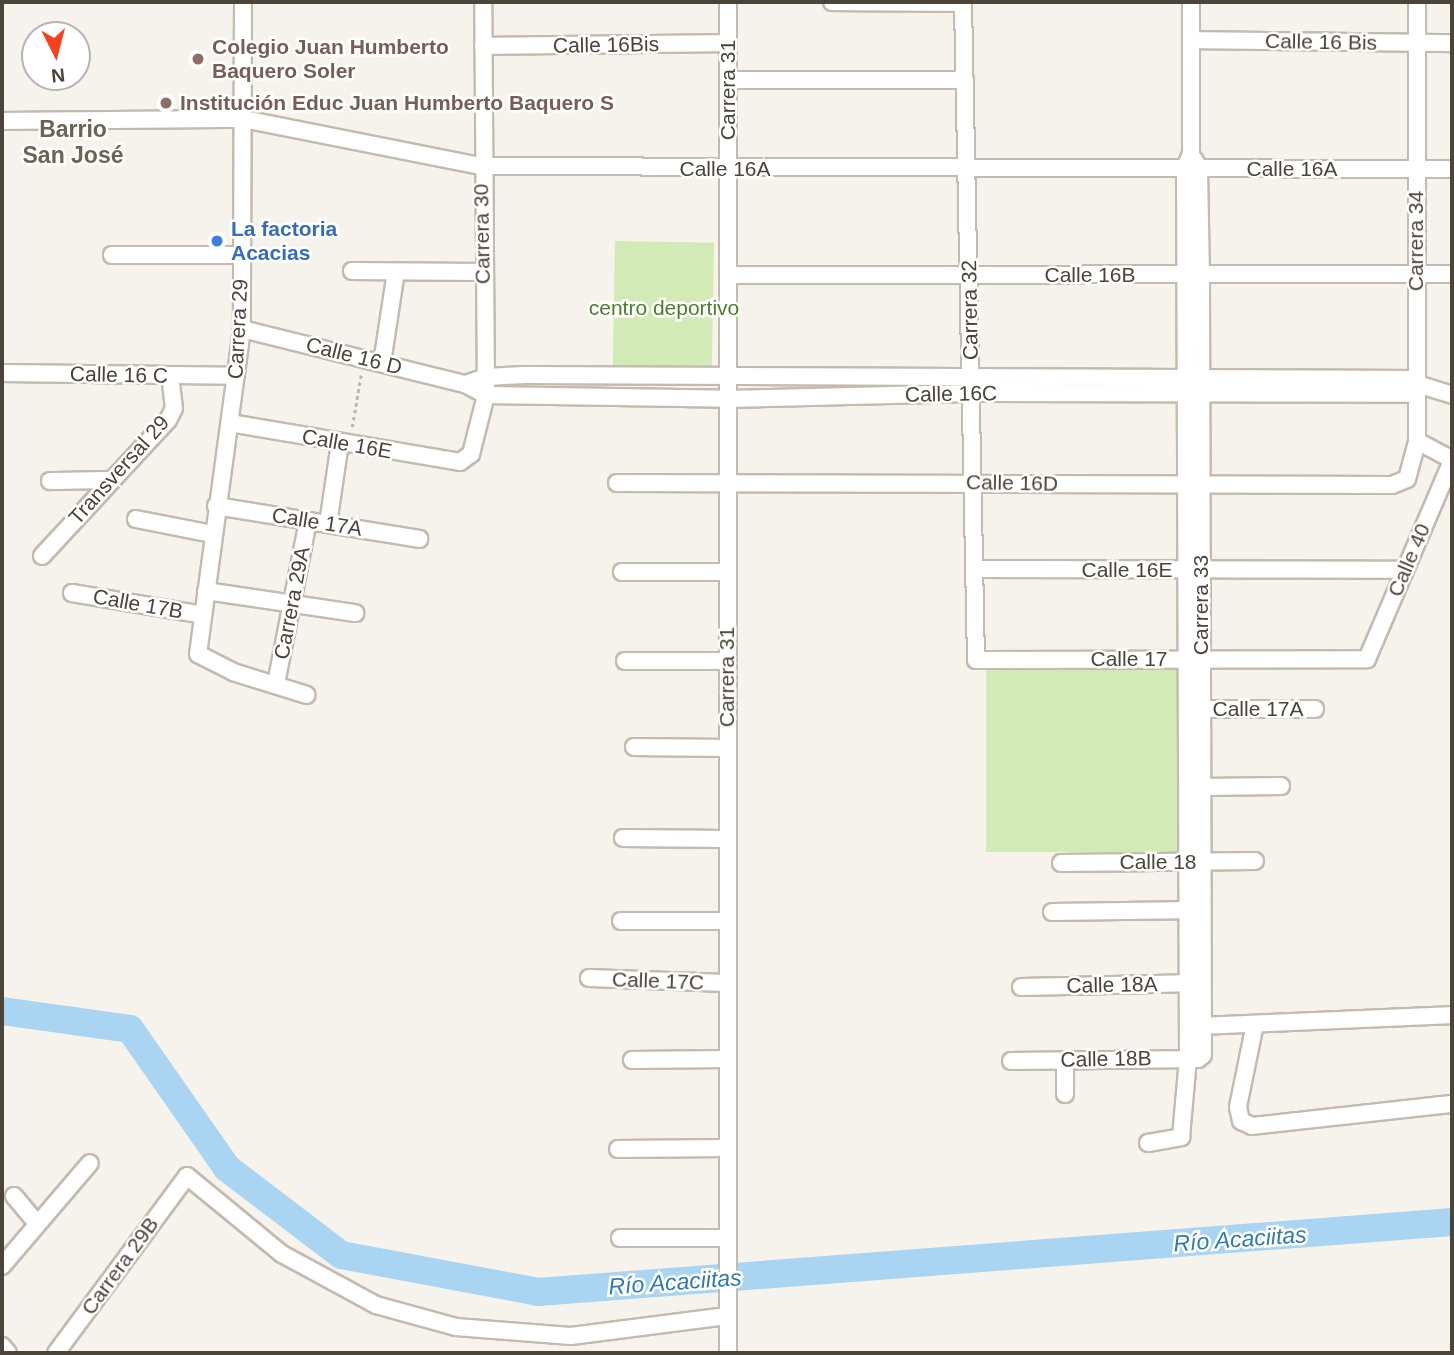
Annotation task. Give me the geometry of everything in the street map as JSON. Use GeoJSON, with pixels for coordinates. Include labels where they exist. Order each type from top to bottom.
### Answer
{"type":"FeatureCollection","features":[{"type":"Feature","properties":{"kind":"street","name":"Carrera 29"},"geometry":{"type":"LineString","coordinates":[[243,2],[242,329],[212,534],[198,654],[233,672],[276,684]]}},
{"type":"Feature","properties":{"kind":"street","name":"Carrera 30"},"geometry":{"type":"LineString","coordinates":[[464,461],[474,443],[486,395],[481,166],[484,2]]}},
{"type":"Feature","properties":{"kind":"street","name":"Carrera 31"},"geometry":{"type":"LineString","coordinates":[[728,2],[728,1353]]}},
{"type":"Feature","properties":{"kind":"street"},"geometry":{"type":"LineString","coordinates":[[832,2],[964,2]]}},
{"type":"Feature","properties":{"kind":"street","name":"Carrera 32"},"geometry":{"type":"LineString","coordinates":[[964,2],[976,660]]}},
{"type":"Feature","properties":{"kind":"street","name":"Carrera 33"},"geometry":{"type":"LineString","coordinates":[[1191,2],[1195,1058]]}},
{"type":"Feature","properties":{"kind":"street","name":"Carrera 34"},"geometry":{"type":"LineString","coordinates":[[1407,479],[1417,441],[1416,2]]}},
{"type":"Feature","properties":{"kind":"street","name":"Calle 16 Bis"},"geometry":{"type":"LineString","coordinates":[[1191,40],[1452,43]]}},
{"type":"Feature","properties":{"kind":"street","name":"Calle 16Bis"},"geometry":{"type":"LineString","coordinates":[[483,46],[728,43]]}},
{"type":"Feature","properties":{"kind":"street"},"geometry":{"type":"LineString","coordinates":[[728,80],[965,80]]}},
{"type":"Feature","properties":{"kind":"street","name":"Calle 16A"},"geometry":{"type":"LineString","coordinates":[[2,121],[243,119],[481,166],[967,169],[1192,164],[1452,169]]}},
{"type":"Feature","properties":{"kind":"street"},"geometry":{"type":"LineString","coordinates":[[112,255],[241,255]]}},
{"type":"Feature","properties":{"kind":"street"},"geometry":{"type":"LineString","coordinates":[[352,271],[482,272]]}},
{"type":"Feature","properties":{"kind":"street"},"geometry":{"type":"LineString","coordinates":[[382,363],[396,272]]}},
{"type":"Feature","properties":{"kind":"street","name":"Calle 16B"},"geometry":{"type":"LineString","coordinates":[[728,275],[1452,274]]}},
{"type":"Feature","properties":{"kind":"street","name":"Calle 16 D"},"geometry":{"type":"LineString","coordinates":[[242,329],[466,384],[486,395]]}},
{"type":"Feature","properties":{"kind":"street","name":"Calle 16 C"},"geometry":{"type":"LineString","coordinates":[[2,373],[236,376]]}},
{"type":"Feature","properties":{"kind":"street","name":"Transversal 29"},"geometry":{"type":"LineString","coordinates":[[42,556],[168,420],[174,408],[170,376]]}},
{"type":"Feature","properties":{"kind":"street","name":"Calle 16C"},"geometry":{"type":"LineString","coordinates":[[486,377],[727,376],[971,385],[1417,386],[1452,395]]}},
{"type":"Feature","properties":{"kind":"street"},"geometry":{"type":"LineString","coordinates":[[466,384],[486,377]]}},
{"type":"Feature","properties":{"kind":"street","name":"Calle 16C"},"geometry":{"type":"LineString","coordinates":[[486,395],[729,399],[971,385]]}},
{"type":"Feature","properties":{"kind":"street","name":"Calle 16E"},"geometry":{"type":"LineString","coordinates":[[230,423],[345,444],[464,461]]}},
{"type":"Feature","properties":{"kind":"street"},"geometry":{"type":"LineString","coordinates":[[1417,441],[1452,461]]}},
{"type":"Feature","properties":{"kind":"street","name":"Carrera 29A"},"geometry":{"type":"LineString","coordinates":[[328,524],[345,444]]}},
{"type":"Feature","properties":{"kind":"street","name":"Calle 40"},"geometry":{"type":"LineString","coordinates":[[1367,659],[1452,461]]}},
{"type":"Feature","properties":{"kind":"street","name":"Calle 16D"},"geometry":{"type":"LineString","coordinates":[[617,483],[1392,485],[1407,479]]}},
{"type":"Feature","properties":{"kind":"street"},"geometry":{"type":"LineString","coordinates":[[50,481],[110,480]]}},
{"type":"Feature","properties":{"kind":"street","name":"Calle 17A"},"geometry":{"type":"LineString","coordinates":[[216,506],[419,539]]}},
{"type":"Feature","properties":{"kind":"street"},"geometry":{"type":"LineString","coordinates":[[136,519],[212,534]]}},
{"type":"Feature","properties":{"kind":"street","name":"Carrera 29A"},"geometry":{"type":"LineString","coordinates":[[276,684],[308,521]]}},
{"type":"Feature","properties":{"kind":"street","name":"Calle 16E"},"geometry":{"type":"LineString","coordinates":[[975,569],[1405,570]]}},
{"type":"Feature","properties":{"kind":"street"},"geometry":{"type":"LineString","coordinates":[[622,572],[727,572]]}},
{"type":"Feature","properties":{"kind":"street","name":"Calle 17B"},"geometry":{"type":"LineString","coordinates":[[206,591],[355,613]]}},
{"type":"Feature","properties":{"kind":"street","name":"Calle 17B"},"geometry":{"type":"LineString","coordinates":[[72,593],[203,615]]}},
{"type":"Feature","properties":{"kind":"street","name":"Carrera 33"},"geometry":{"type":"LineString","coordinates":[[1195,658],[1201,709],[1203,787],[1196,862]]}},
{"type":"Feature","properties":{"kind":"street","name":"Calle 17"},"geometry":{"type":"LineString","coordinates":[[976,660],[1367,659]]}},
{"type":"Feature","properties":{"kind":"street"},"geometry":{"type":"LineString","coordinates":[[625,662],[727,661]]}},
{"type":"Feature","properties":{"kind":"street"},"geometry":{"type":"LineString","coordinates":[[276,684],[307,695]]}},
{"type":"Feature","properties":{"kind":"street","name":"Calle 17A"},"geometry":{"type":"LineString","coordinates":[[1201,709],[1315,709]]}},
{"type":"Feature","properties":{"kind":"street"},"geometry":{"type":"LineString","coordinates":[[634,747],[727,748]]}},
{"type":"Feature","properties":{"kind":"street"},"geometry":{"type":"LineString","coordinates":[[1203,787],[1281,786]]}},
{"type":"Feature","properties":{"kind":"street"},"geometry":{"type":"LineString","coordinates":[[623,838],[727,839]]}},
{"type":"Feature","properties":{"kind":"street","name":"Calle 18"},"geometry":{"type":"LineString","coordinates":[[1061,863],[1255,861]]}},
{"type":"Feature","properties":{"kind":"street"},"geometry":{"type":"LineString","coordinates":[[1052,912],[1195,910]]}},
{"type":"Feature","properties":{"kind":"street"},"geometry":{"type":"LineString","coordinates":[[621,921],[727,921]]}},
{"type":"Feature","properties":{"kind":"street","name":"Calle 17C"},"geometry":{"type":"LineString","coordinates":[[589,978],[726,983]]}},
{"type":"Feature","properties":{"kind":"street","name":"Carrera 33"},"geometry":{"type":"LineString","coordinates":[[1195,983],[1202,1026],[1195,1058]]}},
{"type":"Feature","properties":{"kind":"street","name":"Calle 18A"},"geometry":{"type":"LineString","coordinates":[[1021,987],[1195,983]]}},
{"type":"Feature","properties":{"kind":"street"},"geometry":{"type":"LineString","coordinates":[[1202,1026],[1452,1015]]}},
{"type":"Feature","properties":{"kind":"street"},"geometry":{"type":"LineString","coordinates":[[1255,1024],[1238,1107],[1241,1121],[1252,1126],[1452,1104]]}},
{"type":"Feature","properties":{"kind":"street"},"geometry":{"type":"LineString","coordinates":[[1148,1143],[1181,1137],[1195,1058]]}},
{"type":"Feature","properties":{"kind":"street","name":"Calle 18B"},"geometry":{"type":"LineString","coordinates":[[1011,1061],[1195,1058]]}},
{"type":"Feature","properties":{"kind":"street"},"geometry":{"type":"LineString","coordinates":[[632,1060],[726,1059]]}},
{"type":"Feature","properties":{"kind":"street"},"geometry":{"type":"LineString","coordinates":[[1065,1060],[1065,1094]]}},
{"type":"Feature","properties":{"kind":"street"},"geometry":{"type":"LineString","coordinates":[[618,1149],[726,1148]]}},
{"type":"Feature","properties":{"kind":"street"},"geometry":{"type":"LineString","coordinates":[[2,1266],[36,1222],[90,1163]]}},
{"type":"Feature","properties":{"kind":"street","name":"Carrera 29B"},"geometry":{"type":"LineString","coordinates":[[56,1353],[183,1179],[192,1177],[282,1254],[376,1305],[456,1327],[571,1336],[727,1313]]}},
{"type":"Feature","properties":{"kind":"street"},"geometry":{"type":"LineString","coordinates":[[14,1196],[36,1222]]}},
{"type":"Feature","properties":{"kind":"street"},"geometry":{"type":"LineString","coordinates":[[620,1238],[726,1245]]}},
{"type":"Feature","properties":{"kind":"street"},"geometry":{"type":"LineString","coordinates":[[2,1346],[8,1353]]}},
{"type":"Feature","properties":{"kind":"path"},"geometry":{"type":"LineString","coordinates":[[345,444],[364,359]]}},
{"type":"Feature","properties":{"kind":"green space","name":"centro deportivo"},"geometry":{"type":"Polygon","coordinates":[[[615,241],[714,243],[712,375],[613,373],[615,241]]]}},
{"type":"Feature","properties":{"kind":"green space"},"geometry":{"type":"Polygon","coordinates":[[[986,666],[1181,666],[1181,852],[986,852],[986,666]]]}},
{"type":"Feature","properties":{"kind":"waterway","name":"Río Acaciitas"},"geometry":{"type":"LineString","coordinates":[[2,1011],[130,1029],[227,1168],[341,1255],[538,1292],[1452,1222]]}},
{"type":"Feature","properties":{"kind":"place","name":"Colegio Juan Humberto Baquero Soler"},"geometry":{"type":"Point","coordinates":[198,59]}},
{"type":"Feature","properties":{"kind":"place","name":"Institución Educ Juan Humberto Baquero S"},"geometry":{"type":"Point","coordinates":[166,103]}},
{"type":"Feature","properties":{"kind":"place","name":"La factoria Acacias"},"geometry":{"type":"Point","coordinates":[217,241]}},
{"type":"Feature","properties":{"kind":"district","name":"Barrio San José"},"geometry":{"type":"Point","coordinates":[73,142]}}]}
